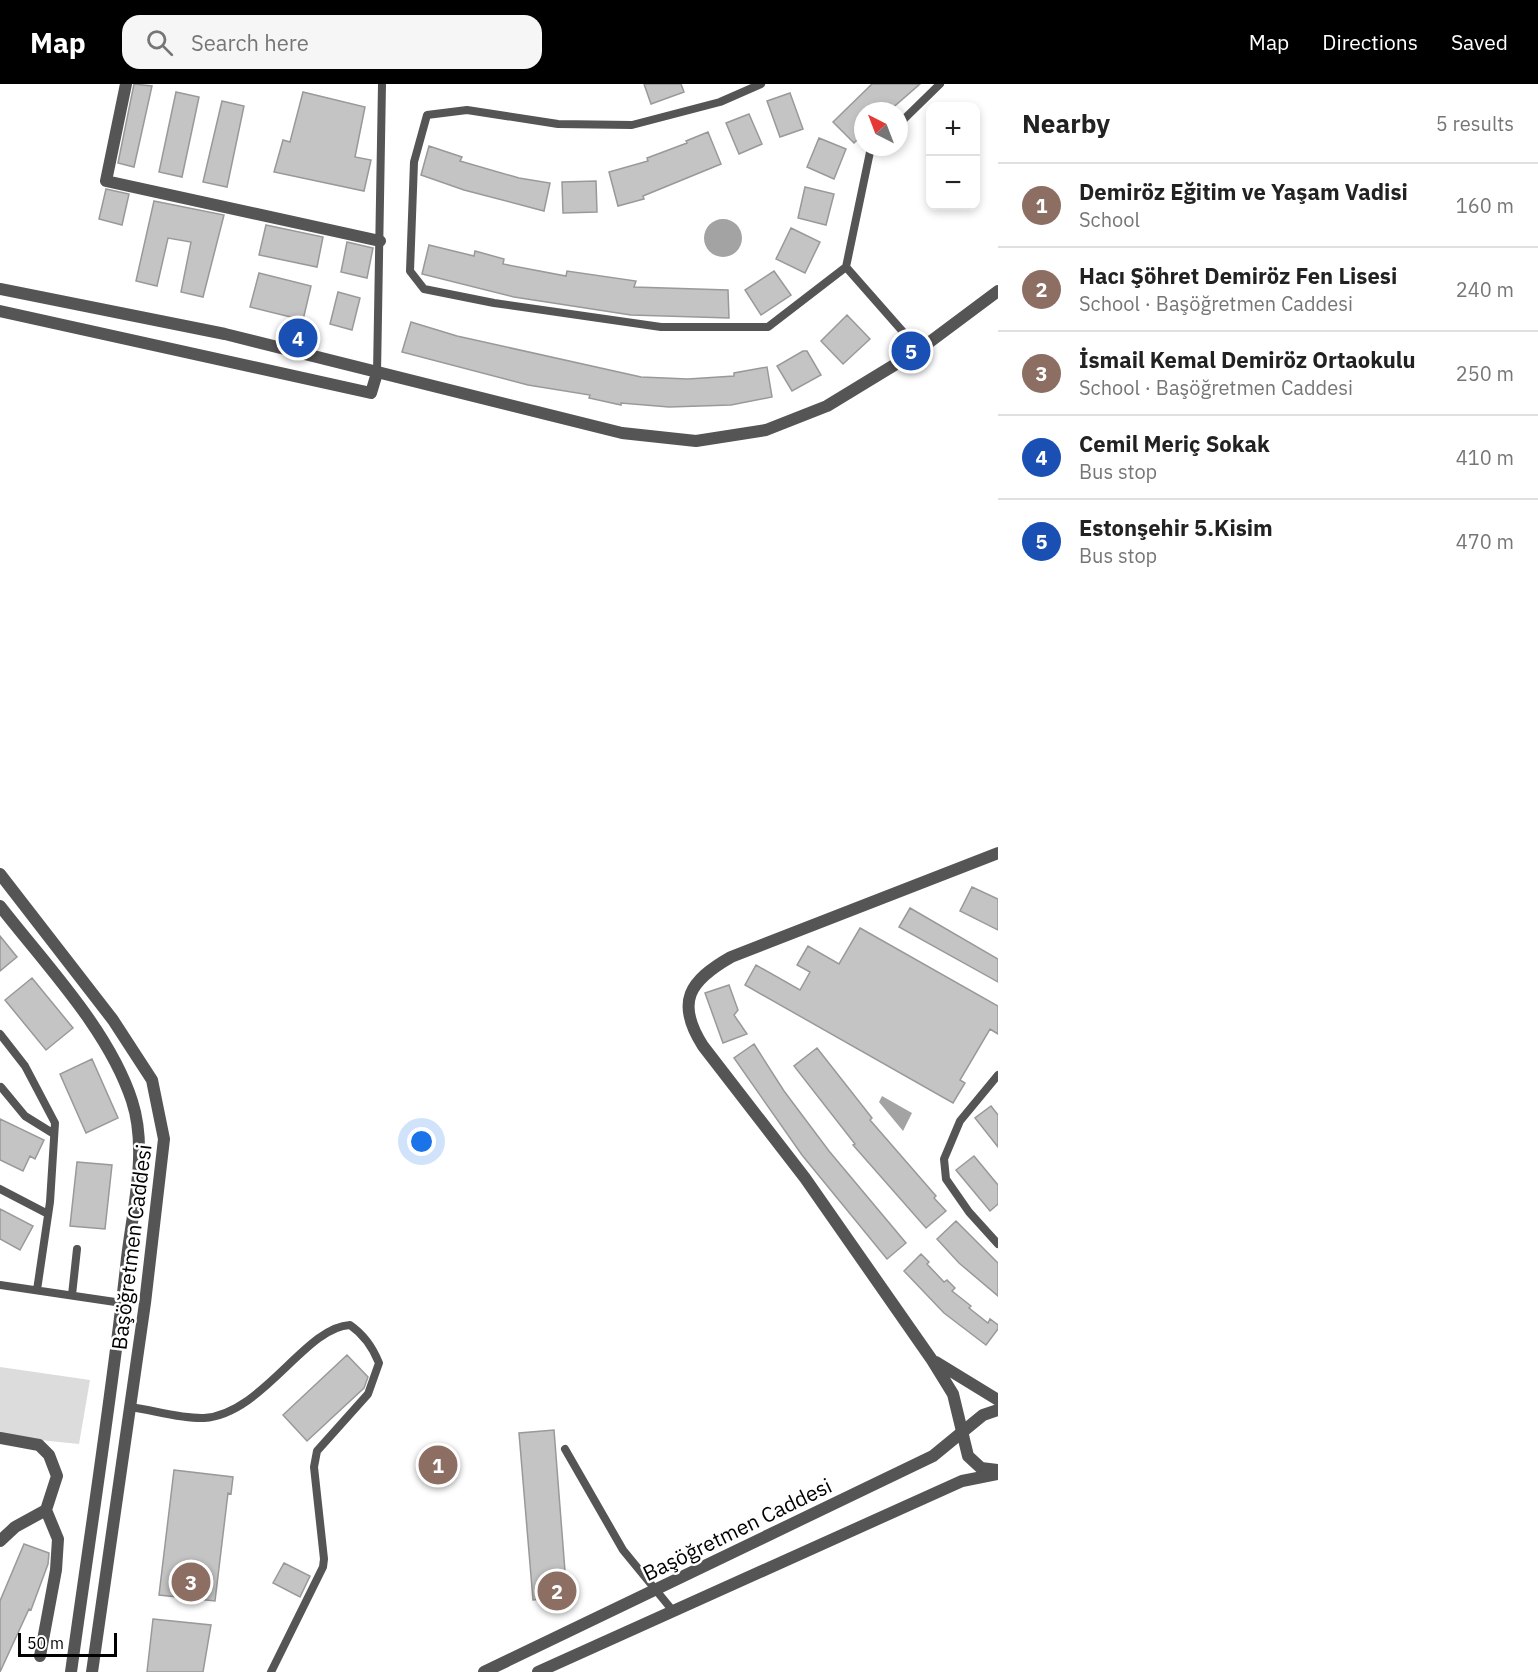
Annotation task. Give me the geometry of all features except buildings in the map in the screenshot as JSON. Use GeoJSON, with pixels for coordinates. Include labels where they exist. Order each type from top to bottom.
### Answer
{"type":"FeatureCollection","features":[{"type":"Feature","properties":{"kind":"street"},"geometry":{"type":"LineString","coordinates":[[126,84],[106,181],[380,241]]}},
{"type":"Feature","properties":{"kind":"street"},"geometry":{"type":"LineString","coordinates":[[0,289],[225,334],[622,433],[696,441],[766,430],[827,406],[919,350],[998,291]]}},
{"type":"Feature","properties":{"kind":"street"},"geometry":{"type":"LineString","coordinates":[[0,311],[371,393],[377,373]]}},
{"type":"Feature","properties":{"kind":"street"},"geometry":{"type":"LineString","coordinates":[[998,853],[730,957],[697,980],[688,1010],[691,1026],[703,1046],[805,1178],[932,1360],[953,1394],[968,1456],[981,1468],[998,1472]]}},
{"type":"Feature","properties":{"kind":"street","name":"Başöğretmen Caddesi"},"geometry":{"type":"LineString","coordinates":[[0,874],[113,1020],[152,1080],[164,1139],[130,1407],[92,1672]]}},
{"type":"Feature","properties":{"kind":"street","name":"Başöğretmen Caddesi"},"geometry":{"type":"LineString","coordinates":[[0,906],[89,1020],[125,1081],[133,1104],[140,1143],[122,1303],[70,1672]]}},
{"type":"Feature","properties":{"kind":"street"},"geometry":{"type":"LineString","coordinates":[[932,1360],[998,1400]]}},
{"type":"Feature","properties":{"kind":"street","name":"Başöğretmen Caddesi"},"geometry":{"type":"LineString","coordinates":[[484,1672],[933,1456],[964,1433],[983,1415],[998,1410]]}},
{"type":"Feature","properties":{"kind":"street"},"geometry":{"type":"LineString","coordinates":[[0,1438],[39,1445],[49,1455],[57,1476],[46,1510],[58,1539],[56,1570],[40,1656]]}},
{"type":"Feature","properties":{"kind":"street"},"geometry":{"type":"LineString","coordinates":[[538,1672],[962,1481],[998,1472]]}},
{"type":"Feature","properties":{"kind":"street"},"geometry":{"type":"LineString","coordinates":[[0,1541],[15,1527],[46,1510]]}},
{"type":"Feature","properties":{"kind":"lane"},"geometry":{"type":"LineString","coordinates":[[377,373],[382,84]]}},
{"type":"Feature","properties":{"kind":"lane"},"geometry":{"type":"LineString","coordinates":[[761,84],[720,102],[632,125],[558,124],[467,110],[427,115],[414,162],[410,271],[424,290],[494,303],[661,327],[768,327],[846,267],[869,156]]}},
{"type":"Feature","properties":{"kind":"lane"},"geometry":{"type":"LineString","coordinates":[[908,115],[940,84]]}},
{"type":"Feature","properties":{"kind":"lane"},"geometry":{"type":"LineString","coordinates":[[846,267],[919,350]]}},
{"type":"Feature","properties":{"kind":"lane"},"geometry":{"type":"LineString","coordinates":[[0,1034],[25,1066],[55,1123],[48,1214],[37,1290]]}},
{"type":"Feature","properties":{"kind":"lane"},"geometry":{"type":"LineString","coordinates":[[998,1075],[960,1121],[944,1159],[946,1179],[969,1212],[998,1244]]}},
{"type":"Feature","properties":{"kind":"lane"},"geometry":{"type":"LineString","coordinates":[[1,1088],[25,1116],[54,1134]]}},
{"type":"Feature","properties":{"kind":"lane"},"geometry":{"type":"LineString","coordinates":[[0,1189],[48,1214]]}},
{"type":"Feature","properties":{"kind":"lane"},"geometry":{"type":"LineString","coordinates":[[72,1295],[77,1249]]}},
{"type":"Feature","properties":{"kind":"lane"},"geometry":{"type":"LineString","coordinates":[[0,1285],[122,1303]]}},
{"type":"Feature","properties":{"kind":"lane"},"geometry":{"type":"LineString","coordinates":[[130,1407],[202,1418],[231,1410],[260,1391],[326,1332],[339,1325],[350,1325],[359,1331],[376,1354],[379,1363],[368,1394],[317,1451],[314,1467],[323,1567],[270,1672]]}},
{"type":"Feature","properties":{"kind":"lane"},"geometry":{"type":"LineString","coordinates":[[565,1449],[623,1550],[674,1611]]}},
{"type":"Feature","properties":{"kind":"shaded area"},"geometry":{"type":"Polygon","coordinates":[[[723,219],[736,225],[742,238],[736,251],[723,257],[710,251],[704,238],[710,225],[723,219]]]}},
{"type":"Feature","properties":{"kind":"shaded area"},"geometry":{"type":"Polygon","coordinates":[[[882,1096],[912,1113],[903,1131],[879,1102],[882,1096]]]}},
{"type":"Feature","properties":{"kind":"shaded area"},"geometry":{"type":"Polygon","coordinates":[[[0,1367],[90,1380],[79,1444],[0,1436],[0,1367]]]}},
{"type":"Feature","properties":{"kind":"place","name":"Cemil Meriç Sokak"},"geometry":{"type":"Point","coordinates":[298,338]}},
{"type":"Feature","properties":{"kind":"place","name":"Estonşehir 5.Kisim"},"geometry":{"type":"Point","coordinates":[911,351]}},
{"type":"Feature","properties":{"kind":"place","name":"Demiröz Eğitim ve Yaşam Vadisi"},"geometry":{"type":"Point","coordinates":[438,1465]}},
{"type":"Feature","properties":{"kind":"place","name":"İsmail Kemal Demiröz Ortaokulu"},"geometry":{"type":"Point","coordinates":[191,1582]}},
{"type":"Feature","properties":{"kind":"place","name":"Hacı Şöhret Demiröz Fen Lisesi"},"geometry":{"type":"Point","coordinates":[557,1591]}}]}
